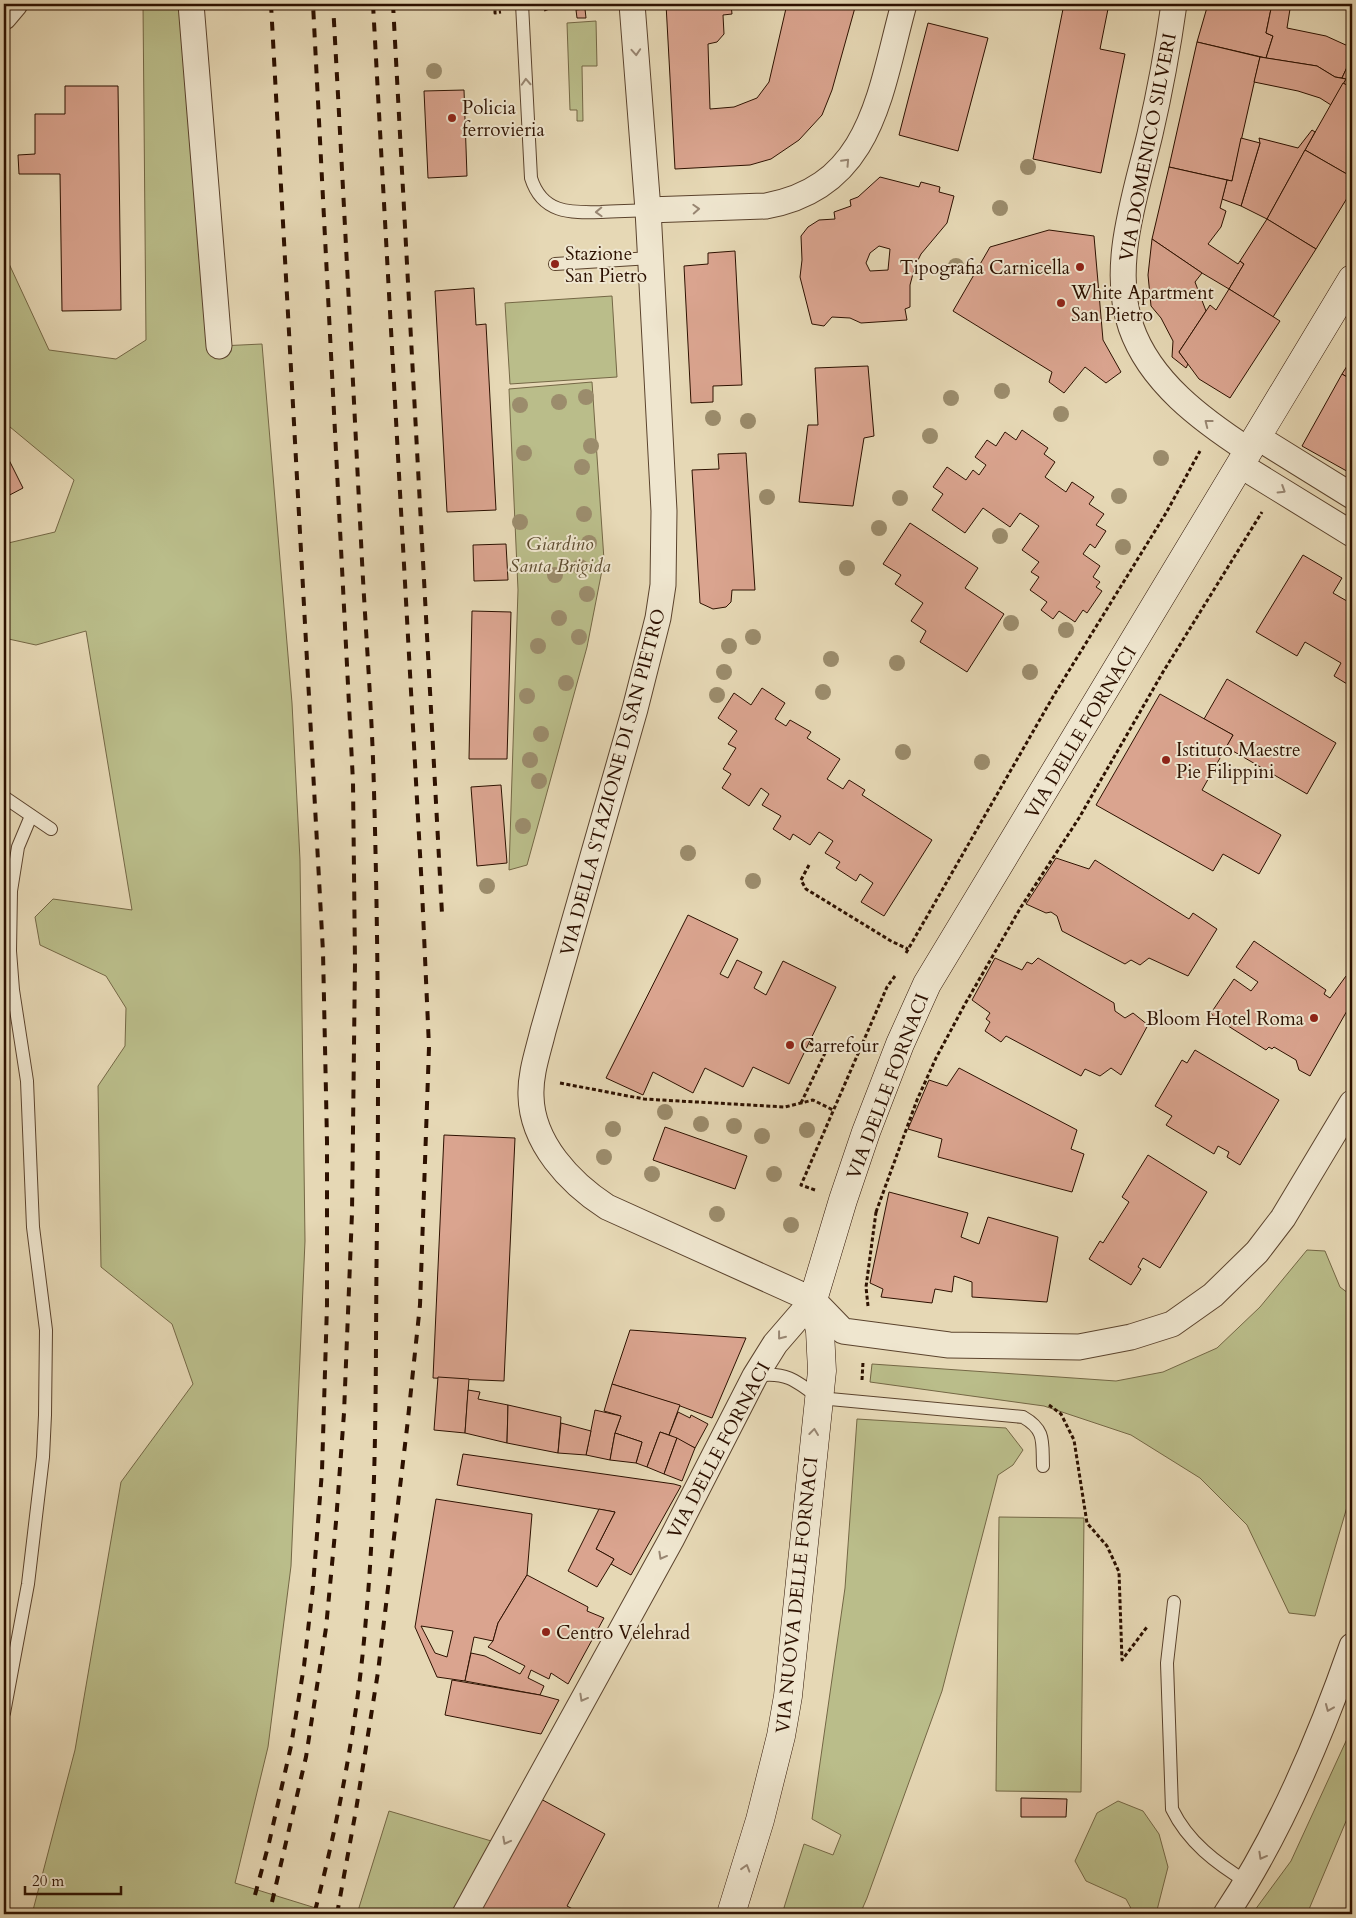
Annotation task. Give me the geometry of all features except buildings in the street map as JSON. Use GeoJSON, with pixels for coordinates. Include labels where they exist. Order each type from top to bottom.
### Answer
{"type":"FeatureCollection","features":[{"type":"Feature","properties":{"kind":"street"},"geometry":{"type":"LineString","coordinates":[[4,17],[15,4]]}},
{"type":"Feature","properties":{"kind":"street"},"geometry":{"type":"LineString","coordinates":[[191,4],[219,346]]}},
{"type":"Feature","properties":{"kind":"street","name":"VIA DELLA STAZIONE DI SAN PIETRO"},"geometry":{"type":"LineString","coordinates":[[632,4],[651,258],[664,511],[662,585],[660,604],[635,709],[543,1031],[532,1079],[531,1098],[533,1114],[550,1153],[573,1180],[598,1202],[630,1219],[813,1300]]}},
{"type":"Feature","properties":{"kind":"street"},"geometry":{"type":"LineString","coordinates":[[648,210],[766,206],[783,203],[799,197],[813,190],[827,179],[857,149],[871,123],[904,4]]}},
{"type":"Feature","properties":{"kind":"street","name":"VIA DOMENICO SILVERI"},"geometry":{"type":"LineString","coordinates":[[1174,4],[1158,97],[1126,239],[1124,270],[1126,307],[1138,343],[1162,379],[1202,418],[1249,451]]}},
{"type":"Feature","properties":{"kind":"street","name":"VIA DELLE FORNACI"},"geometry":{"type":"LineString","coordinates":[[465,1914],[671,1540],[755,1376],[775,1344],[813,1300],[863,1140],[916,1005],[927,984],[1352,279]]}},
{"type":"Feature","properties":{"kind":"street"},"geometry":{"type":"LineString","coordinates":[[1249,451],[1267,482],[1352,534]]}},
{"type":"Feature","properties":{"kind":"street"},"geometry":{"type":"LineString","coordinates":[[1249,451],[1352,496]]}},
{"type":"Feature","properties":{"kind":"street"},"geometry":{"type":"LineString","coordinates":[[813,1300],[843,1331],[949,1345],[1079,1347],[1131,1337],[1172,1324],[1213,1295],[1257,1252],[1283,1218],[1312,1174],[1352,1103]]}},
{"type":"Feature","properties":{"kind":"street","name":"VIA NUOVA DELLE FORNACI"},"geometry":{"type":"LineString","coordinates":[[731,1914],[764,1806],[781,1736],[788,1696],[822,1371],[820,1331],[813,1300]]}},
{"type":"Feature","properties":{"kind":"street"},"geometry":{"type":"LineString","coordinates":[[1226,1914],[1269,1843],[1296,1786],[1352,1646]]}},
{"type":"Feature","properties":{"kind":"lane"},"geometry":{"type":"LineString","coordinates":[[522,4],[531,178],[538,193],[545,201],[570,213],[648,210]]}},
{"type":"Feature","properties":{"kind":"lane"},"geometry":{"type":"LineString","coordinates":[[555,264],[651,258]]}},
{"type":"Feature","properties":{"kind":"lane"},"geometry":{"type":"LineString","coordinates":[[4,797],[51,829]]}},
{"type":"Feature","properties":{"kind":"lane"},"geometry":{"type":"LineString","coordinates":[[4,1713],[28,1584],[43,1457],[45,1415],[46,1330],[32,1227],[27,1081],[10,951],[11,891],[18,847],[31,816]]}},
{"type":"Feature","properties":{"kind":"lane"},"geometry":{"type":"LineString","coordinates":[[755,1376],[770,1374],[788,1377],[819,1398],[1023,1417],[1034,1423],[1042,1435],[1042,1466]]}},
{"type":"Feature","properties":{"kind":"lane"},"geometry":{"type":"LineString","coordinates":[[1174,1602],[1167,1663],[1172,1809],[1179,1824],[1198,1846],[1247,1882]]}},
{"type":"Feature","properties":{"kind":"path"},"geometry":{"type":"LineString","coordinates":[[409,4],[410,10]]}},
{"type":"Feature","properties":{"kind":"path"},"geometry":{"type":"LineString","coordinates":[[495,4],[495,13]]}},
{"type":"Feature","properties":{"kind":"path"},"geometry":{"type":"LineString","coordinates":[[809,865],[801,880],[806,889],[907,951],[1054,696],[1161,521],[1202,449]]}},
{"type":"Feature","properties":{"kind":"path"},"geometry":{"type":"LineString","coordinates":[[861,1388],[869,1312],[866,1287],[876,1212],[909,1121],[936,1058],[1021,907],[1079,818],[1163,672],[1272,495],[1267,482]]}},
{"type":"Feature","properties":{"kind":"path"},"geometry":{"type":"LineString","coordinates":[[820,1192],[801,1185],[883,995],[896,974]]}},
{"type":"Feature","properties":{"kind":"path"},"geometry":{"type":"LineString","coordinates":[[801,1103],[826,1051],[809,1043]]}},
{"type":"Feature","properties":{"kind":"path"},"geometry":{"type":"LineString","coordinates":[[559,1089],[561,1074]]}},
{"type":"Feature","properties":{"kind":"path"},"geometry":{"type":"LineString","coordinates":[[560,1083],[644,1099],[785,1107],[813,1100],[833,1110]]}},
{"type":"Feature","properties":{"kind":"path"},"geometry":{"type":"LineString","coordinates":[[870,1210],[876,1212]]}},
{"type":"Feature","properties":{"kind":"path"},"geometry":{"type":"LineString","coordinates":[[1074,1440],[1087,1523],[1107,1546],[1119,1572],[1122,1660],[1161,1609],[1174,1602]]}},
{"type":"Feature","properties":{"kind":"green space"},"geometry":{"type":"Polygon","coordinates":[[[143,4],[191,4],[220,346],[262,344],[292,703],[300,860],[305,1241],[291,1566],[268,1747],[235,1883],[335,1914],[32,1914],[75,1750],[121,1482],[193,1384],[172,1324],[101,1267],[98,1086],[125,1046],[126,1008],[106,976],[40,945],[35,917],[53,899],[132,910],[86,631],[36,645],[4,638],[4,544],[55,532],[74,480],[4,422],[4,253],[49,350],[116,359],[146,340],[143,4]]]}},
{"type":"Feature","properties":{"kind":"green space"},"geometry":{"type":"Polygon","coordinates":[[[596,21],[597,66],[582,66],[583,121],[577,121],[577,110],[570,110],[567,23],[596,21]]]}},
{"type":"Feature","properties":{"kind":"green space"},"geometry":{"type":"Polygon","coordinates":[[[612,296],[617,377],[510,384],[505,303],[612,296]]]}},
{"type":"Feature","properties":{"kind":"green space","name":"Giardino Santa Brigida"},"geometry":{"type":"Polygon","coordinates":[[[592,382],[604,560],[587,647],[527,865],[509,870],[518,590],[509,389],[592,382]]]}},
{"type":"Feature","properties":{"kind":"green space"},"geometry":{"type":"Polygon","coordinates":[[[1307,1250],[1325,1251],[1340,1287],[1352,1296],[1352,1490],[1315,1616],[1289,1613],[1247,1525],[1200,1478],[1131,1435],[1044,1406],[870,1382],[872,1364],[1116,1381],[1163,1372],[1217,1348],[1260,1307],[1307,1250]]]}},
{"type":"Feature","properties":{"kind":"green space"},"geometry":{"type":"Polygon","coordinates":[[[857,1419],[1006,1428],[1023,1450],[1013,1465],[998,1475],[942,1691],[860,1914],[782,1914],[804,1844],[833,1855],[841,1835],[812,1819],[845,1588],[857,1419]]]}},
{"type":"Feature","properties":{"kind":"green space"},"geometry":{"type":"Polygon","coordinates":[[[999,1517],[1084,1518],[1081,1792],[996,1791],[999,1517]]]}},
{"type":"Feature","properties":{"kind":"green space"},"geometry":{"type":"Polygon","coordinates":[[[1352,1728],[1352,1807],[1307,1914],[1252,1914],[1291,1861],[1352,1728]]]}},
{"type":"Feature","properties":{"kind":"green space"},"geometry":{"type":"Polygon","coordinates":[[[1118,1801],[1143,1811],[1159,1834],[1168,1867],[1156,1914],[1134,1914],[1126,1899],[1086,1881],[1075,1861],[1097,1813],[1118,1801]]]}},
{"type":"Feature","properties":{"kind":"green space"},"geometry":{"type":"Polygon","coordinates":[[[389,1811],[505,1845],[465,1914],[357,1914],[389,1811]]]}},
{"type":"Feature","properties":{"kind":"railway"},"geometry":{"type":"LineString","coordinates":[[255,1895],[291,1746],[304,1666],[313,1586],[322,1471],[327,1305],[327,1141],[323,952],[271,4]]}},
{"type":"Feature","properties":{"kind":"railway"},"geometry":{"type":"LineString","coordinates":[[272,1902],[306,1757],[326,1628],[344,1413],[352,1213],[355,962],[353,782],[313,4]]}},
{"type":"Feature","properties":{"kind":"railway"},"geometry":{"type":"LineString","coordinates":[[315,1911],[347,1766],[363,1655],[370,1569],[376,1372],[378,1007],[373,760],[333,4]]}},
{"type":"Feature","properties":{"kind":"railway"},"geometry":{"type":"LineString","coordinates":[[337,1914],[378,1672],[407,1428],[420,1305],[429,1047],[373,4]]}},
{"type":"Feature","properties":{"kind":"railway"},"geometry":{"type":"LineString","coordinates":[[393,4],[442,914]]}},
{"type":"Feature","properties":{"kind":"place","name":"Policia ferrovieria"},"geometry":{"type":"Point","coordinates":[452,118]}},
{"type":"Feature","properties":{"kind":"place","name":"Stazione San Pietro"},"geometry":{"type":"Point","coordinates":[555,264]}},
{"type":"Feature","properties":{"kind":"place","name":"Tipografia Carnicella"},"geometry":{"type":"Point","coordinates":[1080,267]}},
{"type":"Feature","properties":{"kind":"place","name":"White Apartment San Pietro"},"geometry":{"type":"Point","coordinates":[1061,303]}},
{"type":"Feature","properties":{"kind":"place","name":"Istituto Maestre Pie Filippini"},"geometry":{"type":"Point","coordinates":[1166,760]}},
{"type":"Feature","properties":{"kind":"place","name":"Bloom Hotel Roma"},"geometry":{"type":"Point","coordinates":[1314,1018]}},
{"type":"Feature","properties":{"kind":"place","name":"Carrefour"},"geometry":{"type":"Point","coordinates":[790,1045]}},
{"type":"Feature","properties":{"kind":"place","name":"Centro Velehrad"},"geometry":{"type":"Point","coordinates":[546,1632]}}]}
